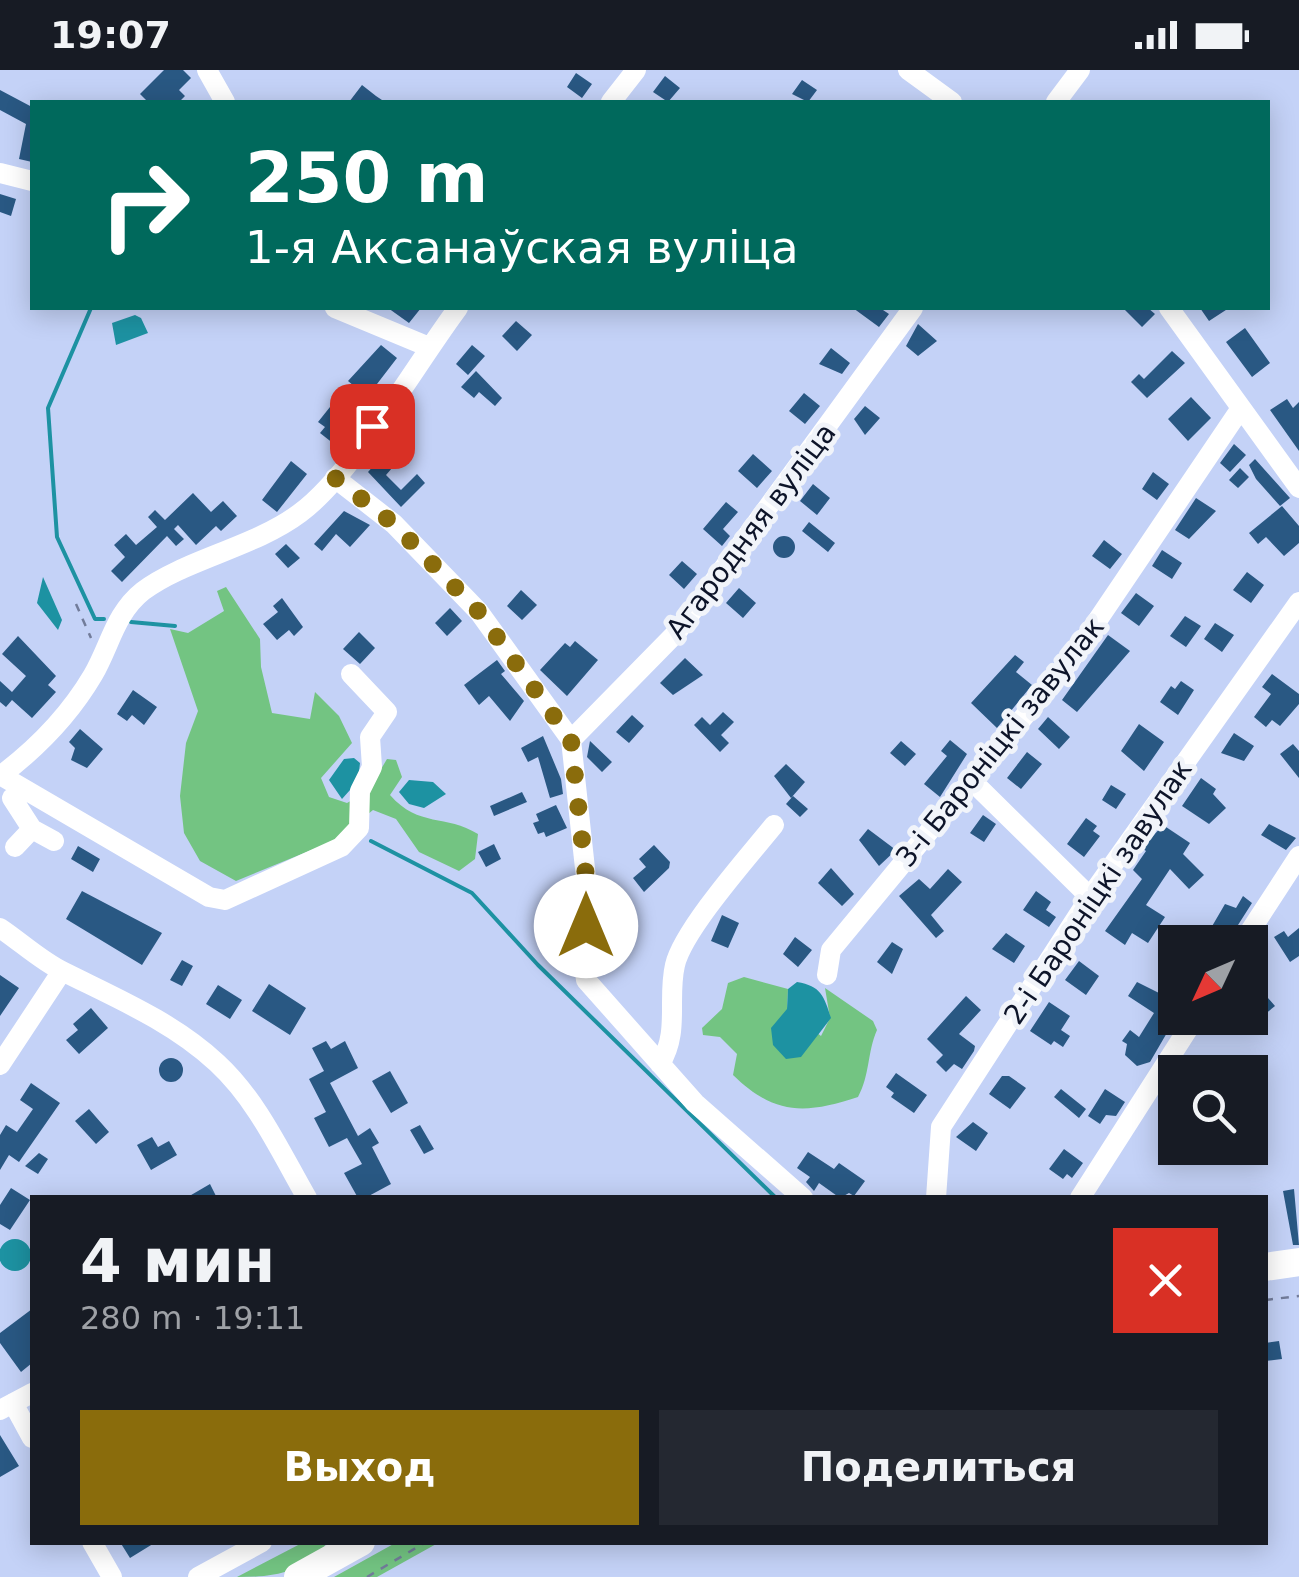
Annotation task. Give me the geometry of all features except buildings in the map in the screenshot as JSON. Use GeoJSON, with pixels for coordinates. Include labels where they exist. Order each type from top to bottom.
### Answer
{"type":"FeatureCollection","features":[{"type":"Feature","properties":{"kind":"main road"},"geometry":{"type":"LineString","coordinates":[[1268,1266],[1299,1262]]}},
{"type":"Feature","properties":{"kind":"main road"},"geometry":{"type":"LineString","coordinates":[[298,1577],[356,1545]]}},
{"type":"Feature","properties":{"kind":"street"},"geometry":{"type":"LineString","coordinates":[[207,70],[225,100]]}},
{"type":"Feature","properties":{"kind":"street"},"geometry":{"type":"LineString","coordinates":[[613,100],[636,70]]}},
{"type":"Feature","properties":{"kind":"street"},"geometry":{"type":"LineString","coordinates":[[908,70],[949,100]]}},
{"type":"Feature","properties":{"kind":"street"},"geometry":{"type":"LineString","coordinates":[[1058,100],[1080,70]]}},
{"type":"Feature","properties":{"kind":"street"},"geometry":{"type":"LineString","coordinates":[[0,173],[30,180]]}},
{"type":"Feature","properties":{"kind":"street"},"geometry":{"type":"LineString","coordinates":[[339,310],[429,347]]}},
{"type":"Feature","properties":{"kind":"street"},"geometry":{"type":"LineString","coordinates":[[6,782],[54,726],[100,658],[115,624],[144,591],[267,533],[302,512],[335,478],[457,310]]}},
{"type":"Feature","properties":{"kind":"street","name":"Агародняя вуліца"},"geometry":{"type":"LineString","coordinates":[[571,740],[677,632],[912,310]]}},
{"type":"Feature","properties":{"kind":"street"},"geometry":{"type":"LineString","coordinates":[[1170,310],[1299,488]]}},
{"type":"Feature","properties":{"kind":"street","name":"3-і Бароніцкі завулак"},"geometry":{"type":"LineString","coordinates":[[827,976],[831,950],[1070,662],[1241,408]]}},
{"type":"Feature","properties":{"kind":"street"},"geometry":{"type":"LineString","coordinates":[[335,478],[394,524],[479,612],[571,740],[589,904],[582,948],[586,980],[695,1103],[800,1195]]}},
{"type":"Feature","properties":{"kind":"street","name":"2-і Бароніцкі завулак"},"geometry":{"type":"LineString","coordinates":[[936,1195],[941,1127],[1090,897],[1299,602]]}},
{"type":"Feature","properties":{"kind":"street"},"geometry":{"type":"LineString","coordinates":[[6,782],[209,897],[225,900],[341,847],[358,828],[360,791],[372,767],[370,737],[387,712],[351,674]]}},
{"type":"Feature","properties":{"kind":"street"},"geometry":{"type":"LineString","coordinates":[[972,781],[1090,897]]}},
{"type":"Feature","properties":{"kind":"street"},"geometry":{"type":"LineString","coordinates":[[6,782],[32,829],[54,841]]}},
{"type":"Feature","properties":{"kind":"street"},"geometry":{"type":"LineString","coordinates":[[660,1064],[669,1049],[679,956],[774,825]]}},
{"type":"Feature","properties":{"kind":"street"},"geometry":{"type":"LineString","coordinates":[[15,847],[32,829]]}},
{"type":"Feature","properties":{"kind":"street"},"geometry":{"type":"LineString","coordinates":[[1254,925],[1299,856]]}},
{"type":"Feature","properties":{"kind":"street"},"geometry":{"type":"LineString","coordinates":[[0,928],[62,971],[134,1006],[215,1061],[256,1109],[305,1195]]}},
{"type":"Feature","properties":{"kind":"street"},"geometry":{"type":"LineString","coordinates":[[0,1066],[62,971]]}},
{"type":"Feature","properties":{"kind":"street"},"geometry":{"type":"LineString","coordinates":[[1082,1195],[1184,1035]]}},
{"type":"Feature","properties":{"kind":"street"},"geometry":{"type":"LineString","coordinates":[[30,1393],[6,1407],[30,1436]]}},
{"type":"Feature","properties":{"kind":"street"},"geometry":{"type":"LineString","coordinates":[[94,1545],[112,1577]]}},
{"type":"Feature","properties":{"kind":"street"},"geometry":{"type":"LineString","coordinates":[[198,1577],[257,1545]]}},
{"type":"Feature","properties":{"kind":"path"},"geometry":{"type":"LineString","coordinates":[[76,604],[100,658]]}},
{"type":"Feature","properties":{"kind":"path"},"geometry":{"type":"LineString","coordinates":[[1268,1300],[1299,1296]]}},
{"type":"Feature","properties":{"kind":"path"},"geometry":{"type":"LineString","coordinates":[[367,1577],[421,1545]]}},
{"type":"Feature","properties":{"kind":"shaded area"},"geometry":{"type":"Polygon","coordinates":[[[135,315],[141,318],[148,333],[116,345],[112,323],[135,315]]]}},
{"type":"Feature","properties":{"kind":"shaded area"},"geometry":{"type":"Polygon","coordinates":[[[43,577],[62,620],[58,630],[37,603],[43,577]]]}},
{"type":"Feature","properties":{"kind":"shaded area"},"geometry":{"type":"Polygon","coordinates":[[[226,587],[260,639],[261,667],[272,713],[310,719],[315,692],[339,716],[352,743],[321,778],[329,797],[347,803],[368,791],[387,759],[396,760],[402,777],[390,795],[422,817],[478,834],[475,859],[459,871],[419,852],[396,819],[373,810],[336,840],[236,881],[200,861],[184,833],[180,796],[186,743],[198,711],[170,629],[188,633],[224,611],[217,591],[226,587]]]}},
{"type":"Feature","properties":{"kind":"shaded area"},"geometry":{"type":"Polygon","coordinates":[[[354,758],[360,763],[358,781],[342,799],[329,780],[344,759],[354,758]]]}},
{"type":"Feature","properties":{"kind":"shaded area"},"geometry":{"type":"Polygon","coordinates":[[[409,780],[433,782],[446,794],[424,808],[409,804],[399,792],[409,780]]]}},
{"type":"Feature","properties":{"kind":"shaded area"},"geometry":{"type":"Polygon","coordinates":[[[744,977],[788,989],[787,1009],[821,1036],[830,1018],[825,988],[873,1021],[877,1030],[858,1097],[792,1108],[763,1098],[733,1075],[737,1054],[720,1037],[703,1035],[702,1028],[722,1009],[728,983],[744,977]]]}},
{"type":"Feature","properties":{"kind":"shaded area"},"geometry":{"type":"Polygon","coordinates":[[[797,982],[820,993],[831,1018],[801,1057],[786,1059],[773,1045],[771,1028],[787,1009],[788,989],[797,982]]]}},
{"type":"Feature","properties":{"kind":"shaded area"},"geometry":{"type":"Polygon","coordinates":[[[15,1239],[29,1249],[26,1266],[15,1271],[4,1266],[-1,1255],[4,1244],[15,1239]]]}},
{"type":"Feature","properties":{"kind":"shaded area"},"geometry":{"type":"Polygon","coordinates":[[[298,1545],[325,1545],[305,1563],[285,1572],[237,1577],[298,1545]]]}},
{"type":"Feature","properties":{"kind":"shaded area"},"geometry":{"type":"Polygon","coordinates":[[[392,1545],[434,1545],[377,1577],[334,1577],[392,1545]]]}},
{"type":"Feature","properties":{"kind":"waterway"},"geometry":{"type":"LineString","coordinates":[[90,310],[48,408],[57,537],[95,619],[104,619]]}},
{"type":"Feature","properties":{"kind":"waterway"},"geometry":{"type":"LineString","coordinates":[[131,622],[175,626]]}},
{"type":"Feature","properties":{"kind":"waterway"},"geometry":{"type":"LineString","coordinates":[[371,841],[472,893],[538,965],[773,1195]]}},
{"type":"Feature","properties":{"kind":"route"},"geometry":{"type":"LineString","coordinates":[[372,426],[335,478],[394,524],[479,612],[571,740],[589,904],[586,926]]}}]}
